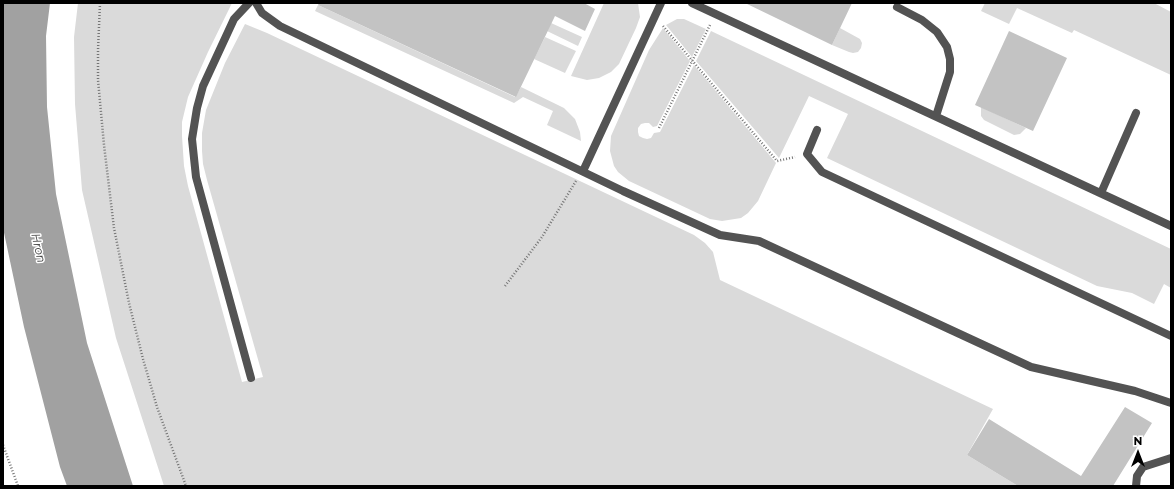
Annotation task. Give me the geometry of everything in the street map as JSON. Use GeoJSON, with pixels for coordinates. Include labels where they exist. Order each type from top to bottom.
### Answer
{"type":"FeatureCollection","features":[{"type":"Feature","properties":{"kind":"lane"},"geometry":{"type":"LineString","coordinates":[[249,3],[234,19],[203,86],[196,108],[192,139],[196,177],[252,378]]}},
{"type":"Feature","properties":{"kind":"lane"},"geometry":{"type":"LineString","coordinates":[[256,3],[262,13],[280,26],[720,235],[759,241],[1031,367],[1135,391],[1171,403]]}},
{"type":"Feature","properties":{"kind":"lane"},"geometry":{"type":"LineString","coordinates":[[583,170],[661,3]]}},
{"type":"Feature","properties":{"kind":"lane"},"geometry":{"type":"LineString","coordinates":[[694,3],[1171,226]]}},
{"type":"Feature","properties":{"kind":"lane"},"geometry":{"type":"LineString","coordinates":[[897,7],[922,20],[937,32],[947,47],[950,59],[950,72],[936,116]]}},
{"type":"Feature","properties":{"kind":"lane"},"geometry":{"type":"LineString","coordinates":[[1101,193],[1136,113]]}},
{"type":"Feature","properties":{"kind":"lane"},"geometry":{"type":"LineString","coordinates":[[817,130],[807,154],[822,172],[1171,336]]}},
{"type":"Feature","properties":{"kind":"lane"},"geometry":{"type":"LineString","coordinates":[[1136,486],[1137,476],[1143,467],[1171,458]]}},
{"type":"Feature","properties":{"kind":"path"},"geometry":{"type":"LineString","coordinates":[[100,3],[98,31],[98,80],[114,228],[129,303],[143,359],[157,406],[186,486]]}},
{"type":"Feature","properties":{"kind":"path"},"geometry":{"type":"LineString","coordinates":[[659,128],[708,30],[714,13]]}},
{"type":"Feature","properties":{"kind":"path"},"geometry":{"type":"LineString","coordinates":[[655,16],[778,161],[807,154]]}},
{"type":"Feature","properties":{"kind":"path"},"geometry":{"type":"LineString","coordinates":[[505,286],[542,237],[583,170]]}},
{"type":"Feature","properties":{"kind":"path"},"geometry":{"type":"LineString","coordinates":[[3,445],[18,486]]}},
{"type":"Feature","properties":{"kind":"shaded area"},"geometry":{"type":"Polygon","coordinates":[[[78,3],[232,3],[188,97],[182,122],[182,136],[184,166],[188,186],[242,382],[263,377],[203,164],[202,133],[206,110],[225,63],[245,24],[267,33],[694,235],[705,243],[713,252],[720,280],[993,409],[967,455],[1018,486],[164,486],[116,338],[82,190],[75,104],[74,37],[78,3]]]}},
{"type":"Feature","properties":{"kind":"shaded area"},"geometry":{"type":"Polygon","coordinates":[[[604,3],[638,3],[640,17],[636,28],[619,64],[611,72],[599,78],[587,80],[571,76],[604,3]]]}},
{"type":"Feature","properties":{"kind":"shaded area"},"geometry":{"type":"Polygon","coordinates":[[[985,3],[1154,3],[1171,12],[1171,75],[1074,30],[1072,33],[1017,8],[1009,24],[981,11],[985,3]]]}},
{"type":"Feature","properties":{"kind":"shaded area"},"geometry":{"type":"Polygon","coordinates":[[[318,5],[515,97],[521,87],[564,108],[575,119],[580,132],[581,141],[547,125],[553,111],[523,97],[514,103],[315,11],[318,5]]]}},
{"type":"Feature","properties":{"kind":"shaded area"},"geometry":{"type":"Polygon","coordinates":[[[677,19],[684,19],[706,29],[692,57],[666,25],[677,19]]]}},
{"type":"Feature","properties":{"kind":"shaded area"},"geometry":{"type":"Polygon","coordinates":[[[551,23],[582,37],[578,46],[547,31],[551,23]]]}},
{"type":"Feature","properties":{"kind":"shaded area"},"geometry":{"type":"Polygon","coordinates":[[[663,28],[690,61],[657,126],[653,127],[649,123],[641,124],[638,128],[639,136],[647,139],[651,138],[654,133],[660,132],[694,65],[776,163],[758,201],[748,213],[741,218],[722,221],[710,219],[629,181],[618,172],[614,166],[610,151],[611,136],[649,50],[663,28]]]}},
{"type":"Feature","properties":{"kind":"shaded area"},"geometry":{"type":"Polygon","coordinates":[[[840,28],[860,39],[862,43],[858,52],[849,52],[832,45],[840,28]]]}},
{"type":"Feature","properties":{"kind":"shaded area"},"geometry":{"type":"Polygon","coordinates":[[[711,31],[1171,249],[1171,288],[1164,284],[1154,304],[1132,293],[1097,286],[827,158],[848,114],[809,96],[779,158],[696,61],[711,31]]]}},
{"type":"Feature","properties":{"kind":"shaded area"},"geometry":{"type":"Polygon","coordinates":[[[545,37],[576,51],[565,73],[534,59],[545,37]]]}},
{"type":"Feature","properties":{"kind":"shaded area"},"geometry":{"type":"Polygon","coordinates":[[[981,107],[1026,128],[1020,134],[1014,135],[984,120],[981,116],[981,107]]]}},
{"type":"Feature","properties":{"kind":"water","name":"Hron"},"geometry":{"type":"Polygon","coordinates":[[[3,3],[50,3],[46,36],[47,107],[56,194],[87,343],[133,486],[67,486],[60,467],[24,327],[3,228],[3,3]]]}},
{"type":"Feature","properties":{"kind":"building"},"geometry":{"type":"Polygon","coordinates":[[[319,3],[584,3],[595,9],[585,31],[555,16],[516,97],[318,5],[319,3]]]}},
{"type":"Feature","properties":{"kind":"building"},"geometry":{"type":"Polygon","coordinates":[[[745,3],[852,3],[832,45],[745,3]]]}},
{"type":"Feature","properties":{"kind":"building"},"geometry":{"type":"Polygon","coordinates":[[[1009,31],[1067,58],[1033,131],[975,105],[1009,31]]]}},
{"type":"Feature","properties":{"kind":"building"},"geometry":{"type":"Polygon","coordinates":[[[1125,407],[1152,423],[1113,486],[1018,486],[967,455],[989,419],[1081,476],[1125,407]]]}}]}
